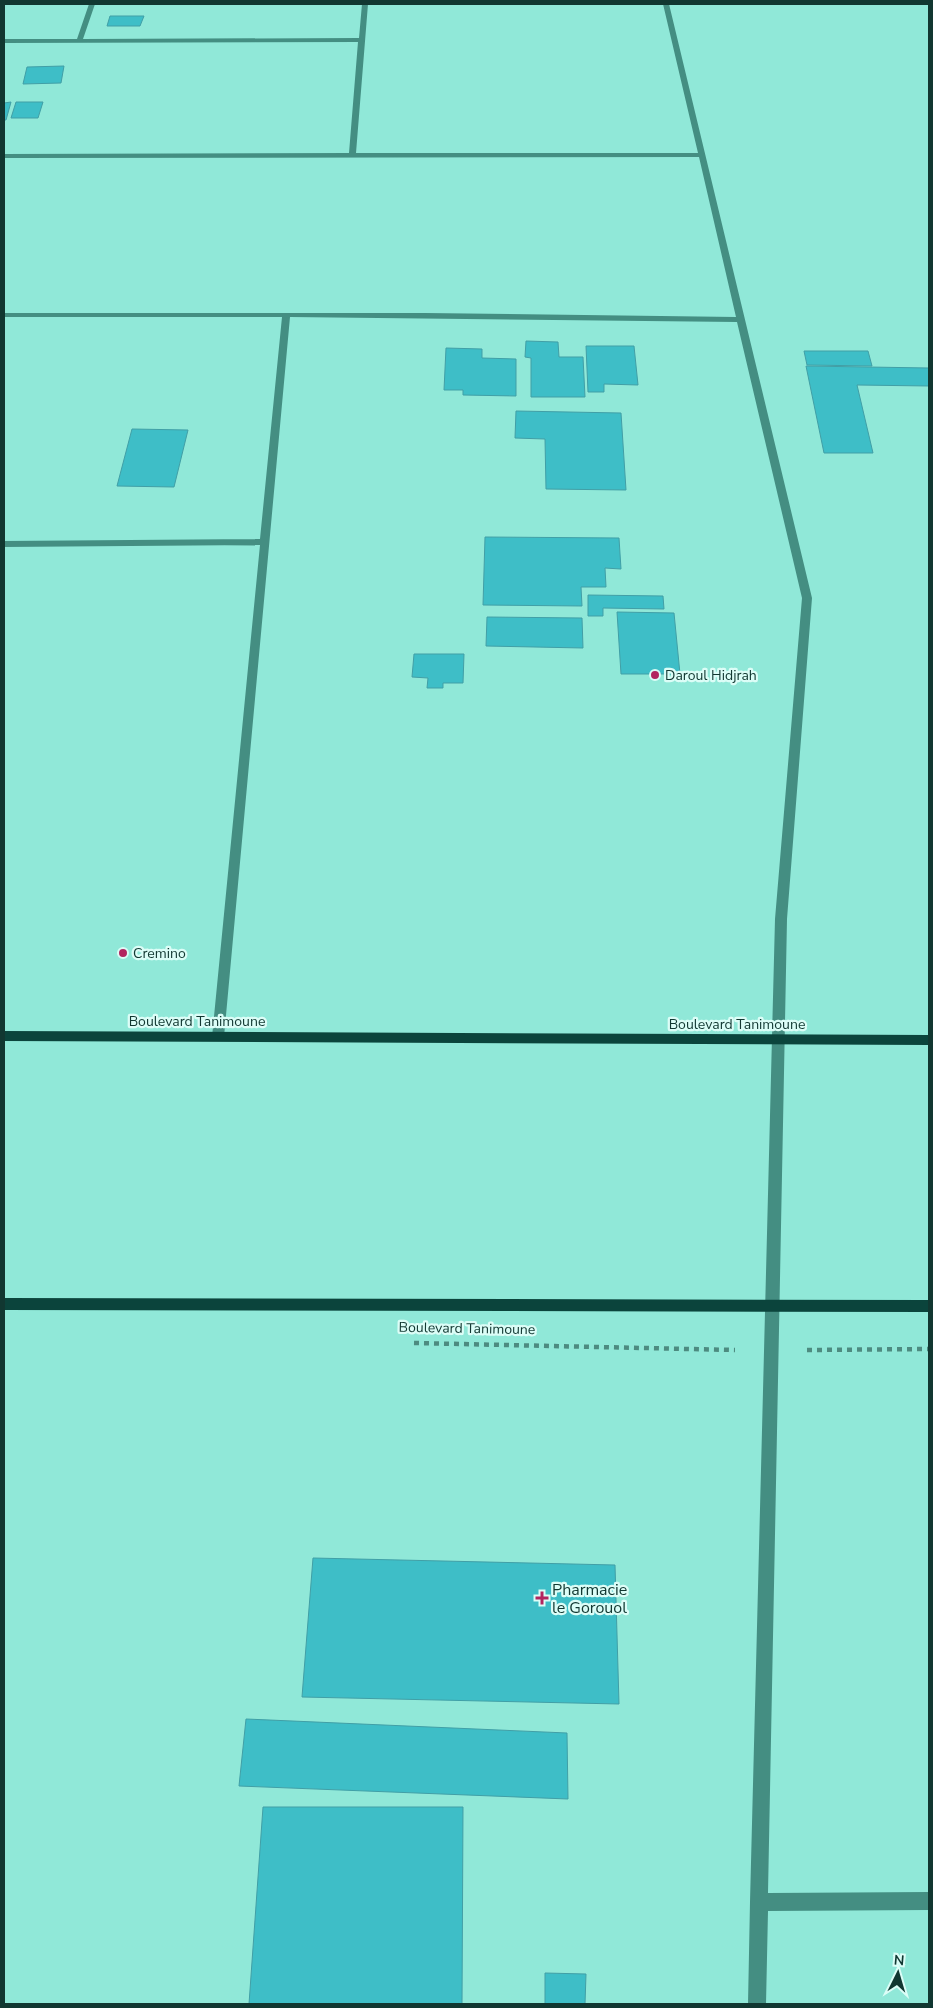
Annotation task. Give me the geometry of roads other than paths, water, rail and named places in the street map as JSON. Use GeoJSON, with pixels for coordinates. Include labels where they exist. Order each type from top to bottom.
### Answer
{"type":"FeatureCollection","features":[{"type":"Feature","properties":{"kind":"main road","name":"Boulevard Tanimoune"},"geometry":{"type":"LineString","coordinates":[[4,1036],[929,1040]]}},
{"type":"Feature","properties":{"kind":"main road","name":"Boulevard Tanimoune"},"geometry":{"type":"LineString","coordinates":[[4,1304],[929,1306]]}},
{"type":"Feature","properties":{"kind":"street"},"geometry":{"type":"LineString","coordinates":[[79,42],[92,4]]}},
{"type":"Feature","properties":{"kind":"street"},"geometry":{"type":"LineString","coordinates":[[352,155],[365,4]]}},
{"type":"Feature","properties":{"kind":"street"},"geometry":{"type":"LineString","coordinates":[[666,4],[807,598],[781,919],[757,2004]]}},
{"type":"Feature","properties":{"kind":"street"},"geometry":{"type":"LineString","coordinates":[[4,41],[362,40]]}},
{"type":"Feature","properties":{"kind":"street"},"geometry":{"type":"LineString","coordinates":[[4,156],[702,155]]}},
{"type":"Feature","properties":{"kind":"street"},"geometry":{"type":"LineString","coordinates":[[4,315],[286,315],[741,320]]}},
{"type":"Feature","properties":{"kind":"street"},"geometry":{"type":"LineString","coordinates":[[218,1037],[286,315]]}},
{"type":"Feature","properties":{"kind":"street"},"geometry":{"type":"LineString","coordinates":[[4,544],[265,542]]}},
{"type":"Feature","properties":{"kind":"street"},"geometry":{"type":"LineString","coordinates":[[759,1902],[929,1901]]}},
{"type":"Feature","properties":{"kind":"place","name":"Daroul Hidjrah"},"geometry":{"type":"Point","coordinates":[655,675]}},
{"type":"Feature","properties":{"kind":"place","name":"Cremino"},"geometry":{"type":"Point","coordinates":[123,953]}},
{"type":"Feature","properties":{"kind":"place","name":"Pharmacie le Gorouol"},"geometry":{"type":"Point","coordinates":[542,1598]}}]}
